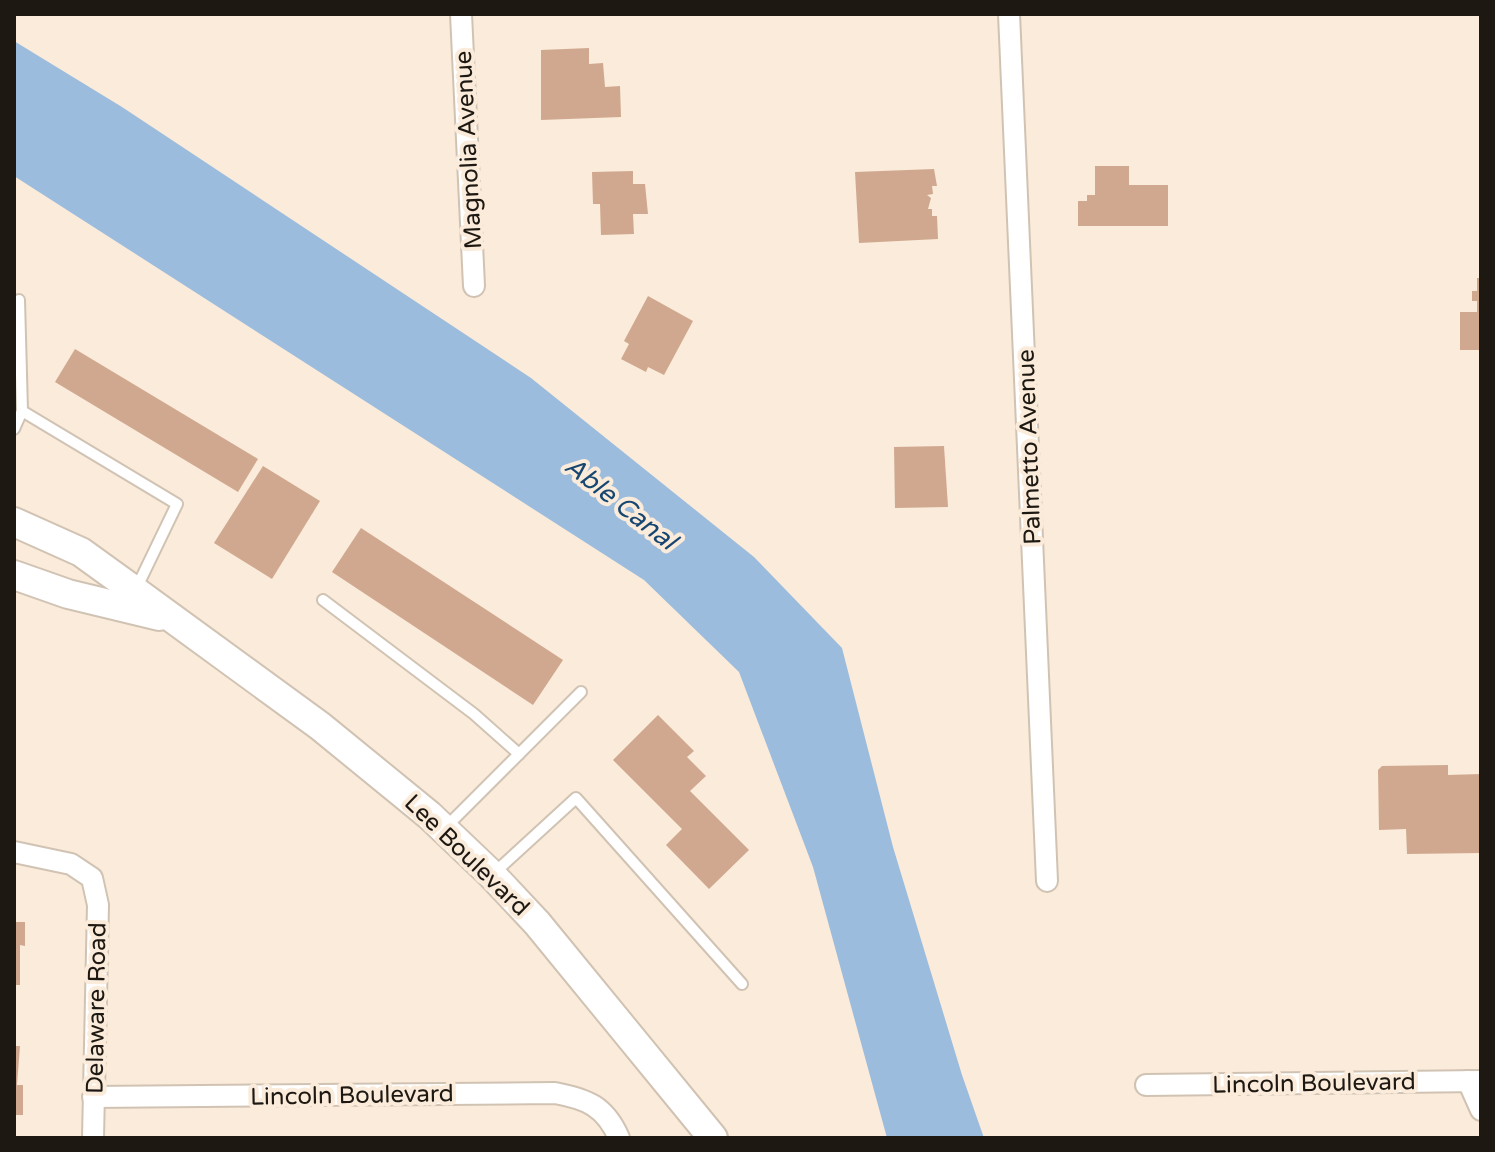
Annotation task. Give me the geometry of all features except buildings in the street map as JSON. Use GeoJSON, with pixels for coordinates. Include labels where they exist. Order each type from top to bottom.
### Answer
{"type":"FeatureCollection","features":[{"type":"Feature","properties":{"kind":"main road","name":"Lee Boulevard"},"geometry":{"type":"LineString","coordinates":[[14,522],[81,552],[175,619],[372,766],[444,829],[537,923],[713,1138]]}},
{"type":"Feature","properties":{"kind":"main road","name":"Lee Boulevard"},"geometry":{"type":"LineString","coordinates":[[14,575],[68,594],[175,619]]}},
{"type":"Feature","properties":{"kind":"street","name":"Magnolia Avenue"},"geometry":{"type":"LineString","coordinates":[[461,14],[474,286]]}},
{"type":"Feature","properties":{"kind":"street","name":"Palmetto Avenue"},"geometry":{"type":"LineString","coordinates":[[1009,14],[1047,881]]}},
{"type":"Feature","properties":{"kind":"street","name":"Delaware Road"},"geometry":{"type":"LineString","coordinates":[[14,852],[71,864],[92,878],[98,905],[93,1138]]}},
{"type":"Feature","properties":{"kind":"street","name":"Lincoln Boulevard"},"geometry":{"type":"LineString","coordinates":[[1146,1085],[1474,1081]]}},
{"type":"Feature","properties":{"kind":"street"},"geometry":{"type":"LineString","coordinates":[[1474,1081],[1481,1110]]}},
{"type":"Feature","properties":{"kind":"street","name":"Lincoln Boulevard"},"geometry":{"type":"LineString","coordinates":[[93,1097],[555,1093],[585,1099],[605,1114],[619,1138]]}},
{"type":"Feature","properties":{"kind":"lane"},"geometry":{"type":"LineString","coordinates":[[14,429],[22,411],[19,300]]}},
{"type":"Feature","properties":{"kind":"lane"},"geometry":{"type":"LineString","coordinates":[[22,411],[177,504],[135,591]]}},
{"type":"Feature","properties":{"kind":"lane"},"geometry":{"type":"LineString","coordinates":[[323,600],[474,714],[519,754]]}},
{"type":"Feature","properties":{"kind":"lane"},"geometry":{"type":"LineString","coordinates":[[444,829],[581,692]]}},
{"type":"Feature","properties":{"kind":"lane"},"geometry":{"type":"LineString","coordinates":[[492,875],[576,798],[742,984]]}},
{"type":"Feature","properties":{"kind":"water","name":"Able Canal"},"geometry":{"type":"Polygon","coordinates":[[[14,41],[122,107],[531,378],[754,557],[842,648],[893,847],[984,1138],[887,1138],[813,867],[739,672],[644,580],[14,176],[14,41]]]}}]}
